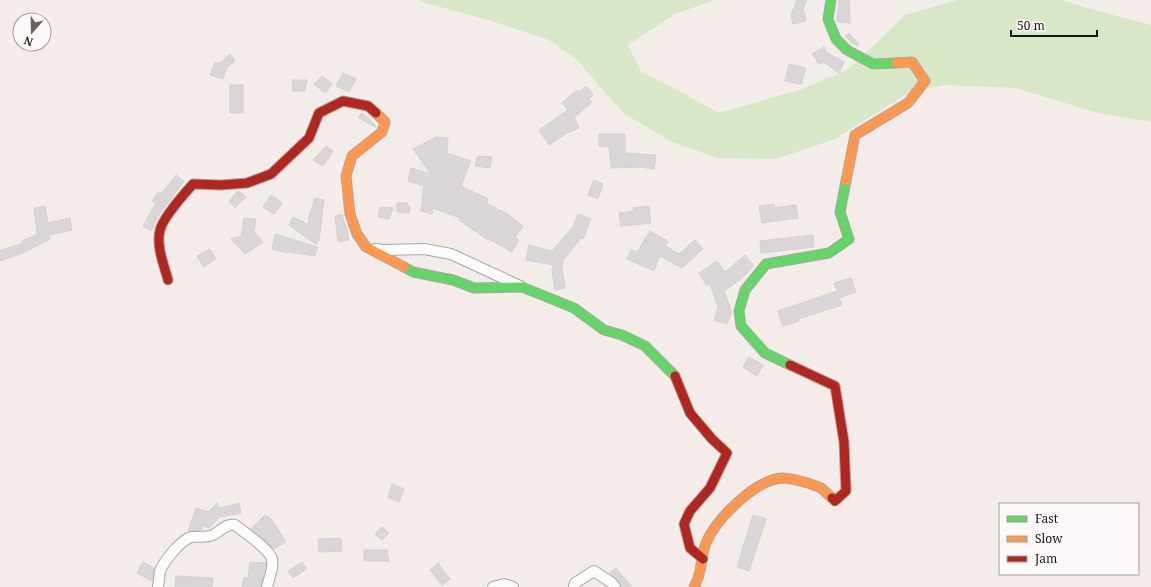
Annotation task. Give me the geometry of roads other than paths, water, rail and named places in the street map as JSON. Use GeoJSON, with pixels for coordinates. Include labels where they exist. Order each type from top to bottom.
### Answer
{"type":"FeatureCollection","features":[{"type":"Feature","properties":{"kind":"street"},"geometry":{"type":"LineString","coordinates":[[694,587],[702,568],[705,544],[714,526],[734,505],[765,483],[783,478],[819,486],[835,501],[846,491],[844,442],[835,386],[765,353],[741,326],[739,311],[745,290],[766,264],[829,253],[849,239],[840,212],[855,135],[908,103],[926,81],[912,62],[873,64],[846,50],[836,39],[828,19],[831,0]]}},
{"type":"Feature","properties":{"kind":"street"},"geometry":{"type":"LineString","coordinates":[[168,280],[160,247],[160,229],[183,195],[193,184],[247,184],[271,174],[310,138],[319,113],[342,101],[368,106],[385,122],[382,132],[352,156],[346,176],[350,214],[357,234],[366,247],[413,272],[454,280],[474,288],[522,286]]}},
{"type":"Feature","properties":{"kind":"street"},"geometry":{"type":"LineString","coordinates":[[366,247],[385,250],[424,249],[451,254],[574,308],[604,330],[622,335],[645,346],[676,376],[690,413],[712,439],[727,453],[710,488],[690,511],[684,524],[690,548],[703,559]]}},
{"type":"Feature","properties":{"kind":"street"},"geometry":{"type":"LineString","coordinates":[[158,587],[160,571],[181,543],[190,537],[210,536],[231,524],[235,525],[268,551],[272,559],[272,569],[267,587]]}},
{"type":"Feature","properties":{"kind":"street"},"geometry":{"type":"LineString","coordinates":[[574,587],[575,583],[594,571],[612,583],[615,587]]}},
{"type":"Feature","properties":{"kind":"street"},"geometry":{"type":"LineString","coordinates":[[494,587],[504,584],[513,587]]}}]}
